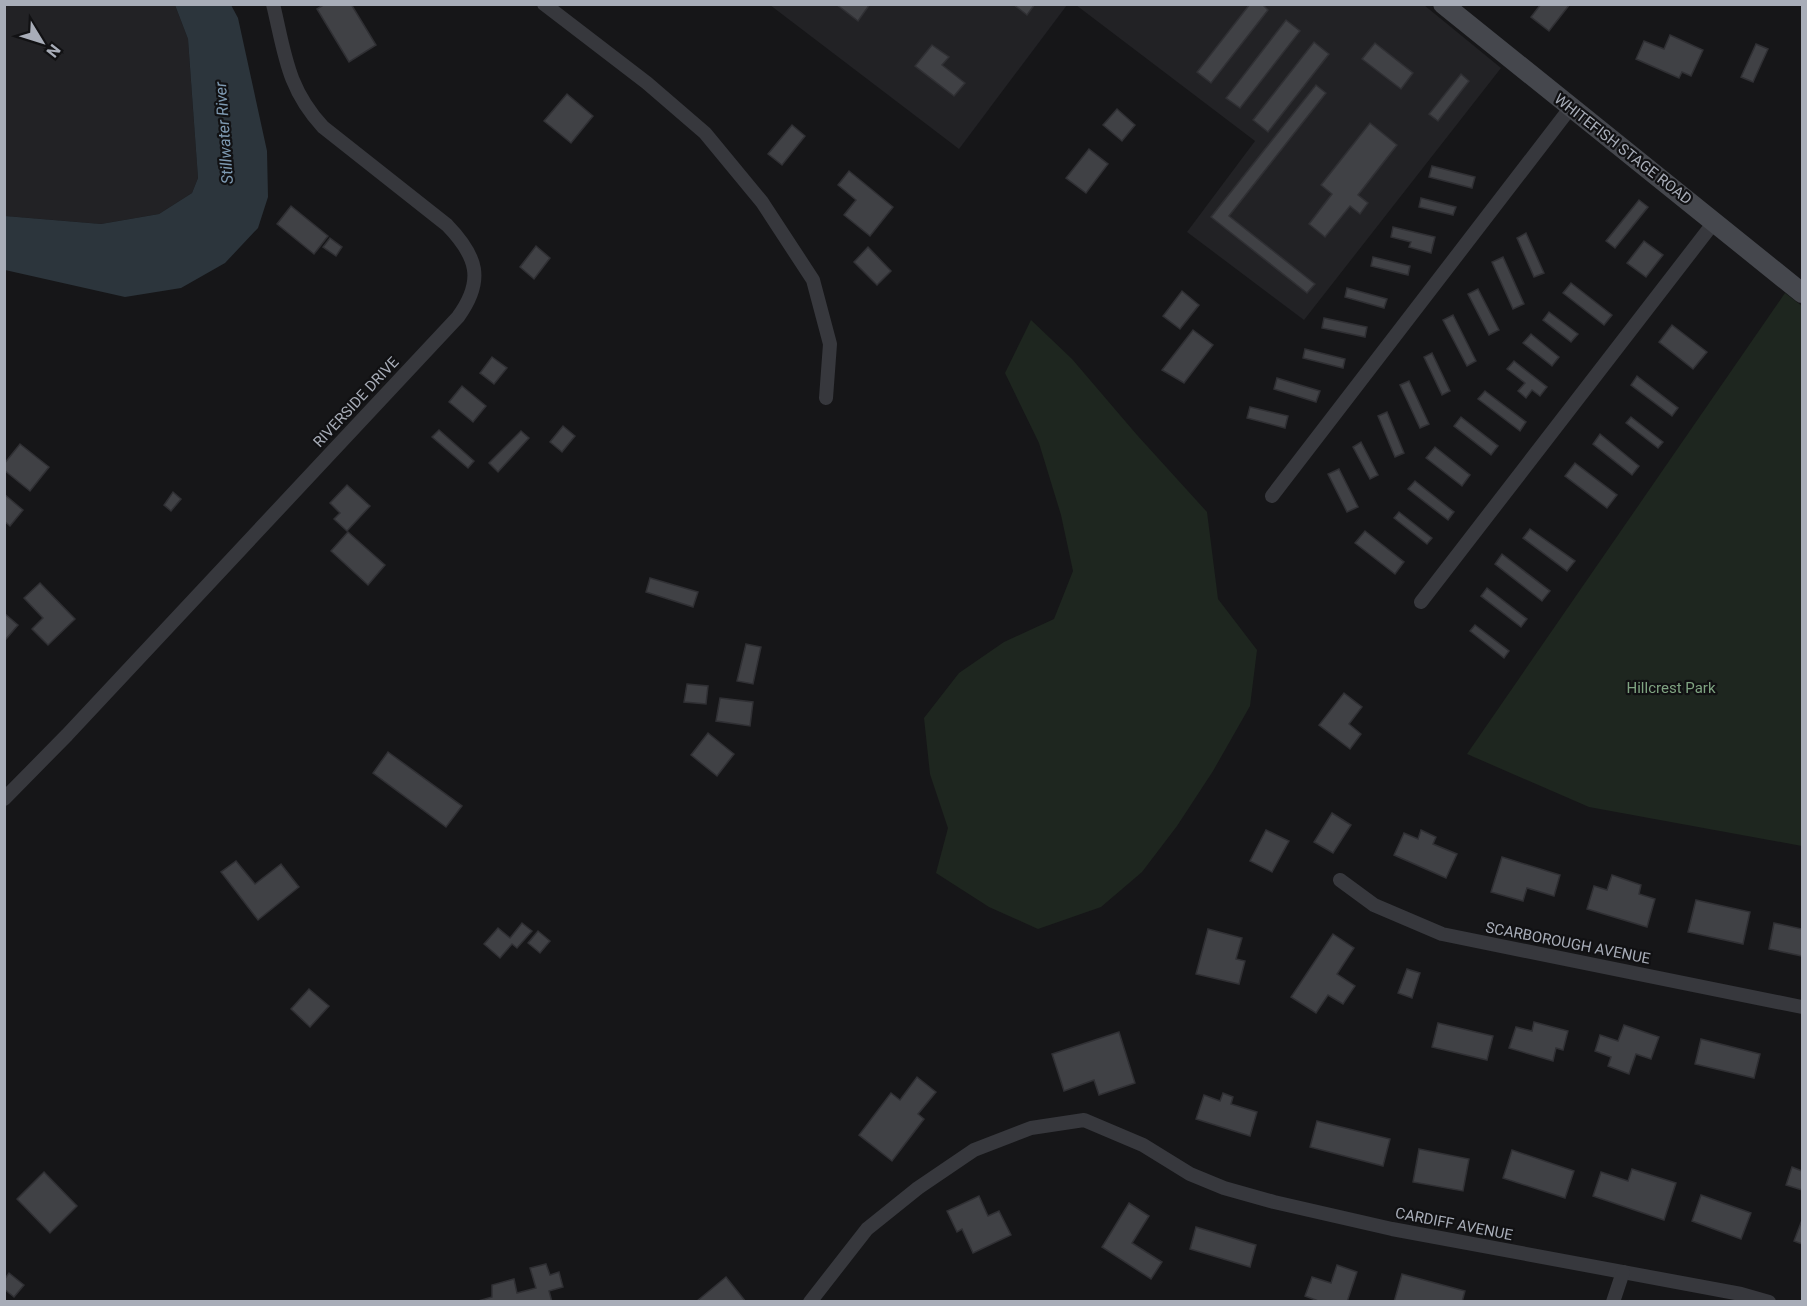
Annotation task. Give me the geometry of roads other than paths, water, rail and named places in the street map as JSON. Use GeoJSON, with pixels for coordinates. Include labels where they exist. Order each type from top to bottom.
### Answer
{"type":"FeatureCollection","features":[{"type":"Feature","properties":{"kind":"main road","name":"WHITEFISH STAGE ROAD"},"geometry":{"type":"LineString","coordinates":[[1443,4],[1803,293]]}},
{"type":"Feature","properties":{"kind":"street","name":"RIVERSIDE DRIVE"},"geometry":{"type":"LineString","coordinates":[[4,799],[67,735],[458,317],[475,288],[475,271],[470,254],[460,239],[421,204],[323,127],[308,111],[289,71],[273,4]]}},
{"type":"Feature","properties":{"kind":"street"},"geometry":{"type":"LineString","coordinates":[[544,4],[646,82],[705,133],[762,202],[813,280],[830,344],[826,398]]}},
{"type":"Feature","properties":{"kind":"street"},"geometry":{"type":"LineString","coordinates":[[1272,496],[1571,107]]}},
{"type":"Feature","properties":{"kind":"street"},"geometry":{"type":"LineString","coordinates":[[1421,602],[1714,221]]}},
{"type":"Feature","properties":{"kind":"street","name":"SCARBOROUGH AVENUE"},"geometry":{"type":"LineString","coordinates":[[1340,880],[1374,904],[1442,934],[1803,1007]]}},
{"type":"Feature","properties":{"kind":"street","name":"CARDIFF AVENUE"},"geometry":{"type":"LineString","coordinates":[[810,1302],[867,1229],[918,1188],[974,1150],[1031,1128],[1084,1120],[1143,1145],[1190,1174],[1224,1188],[1274,1202],[1392,1229],[1741,1294],[1769,1302]]}},
{"type":"Feature","properties":{"kind":"street"},"geometry":{"type":"LineString","coordinates":[[1613,1302],[1623,1272]]}},
{"type":"Feature","properties":{"kind":"water","name":"Stillwater River"},"geometry":{"type":"Polygon","coordinates":[[[175,5],[231,5],[238,18],[267,151],[268,197],[258,228],[225,263],[181,288],[125,297],[5,270],[5,216],[101,224],[159,214],[192,193],[198,178],[188,39],[175,5]]]}},
{"type":"Feature","properties":{"kind":"park label","name":"Hillcrest Park"},"geometry":{"type":"Point","coordinates":[1671,688]}}]}
